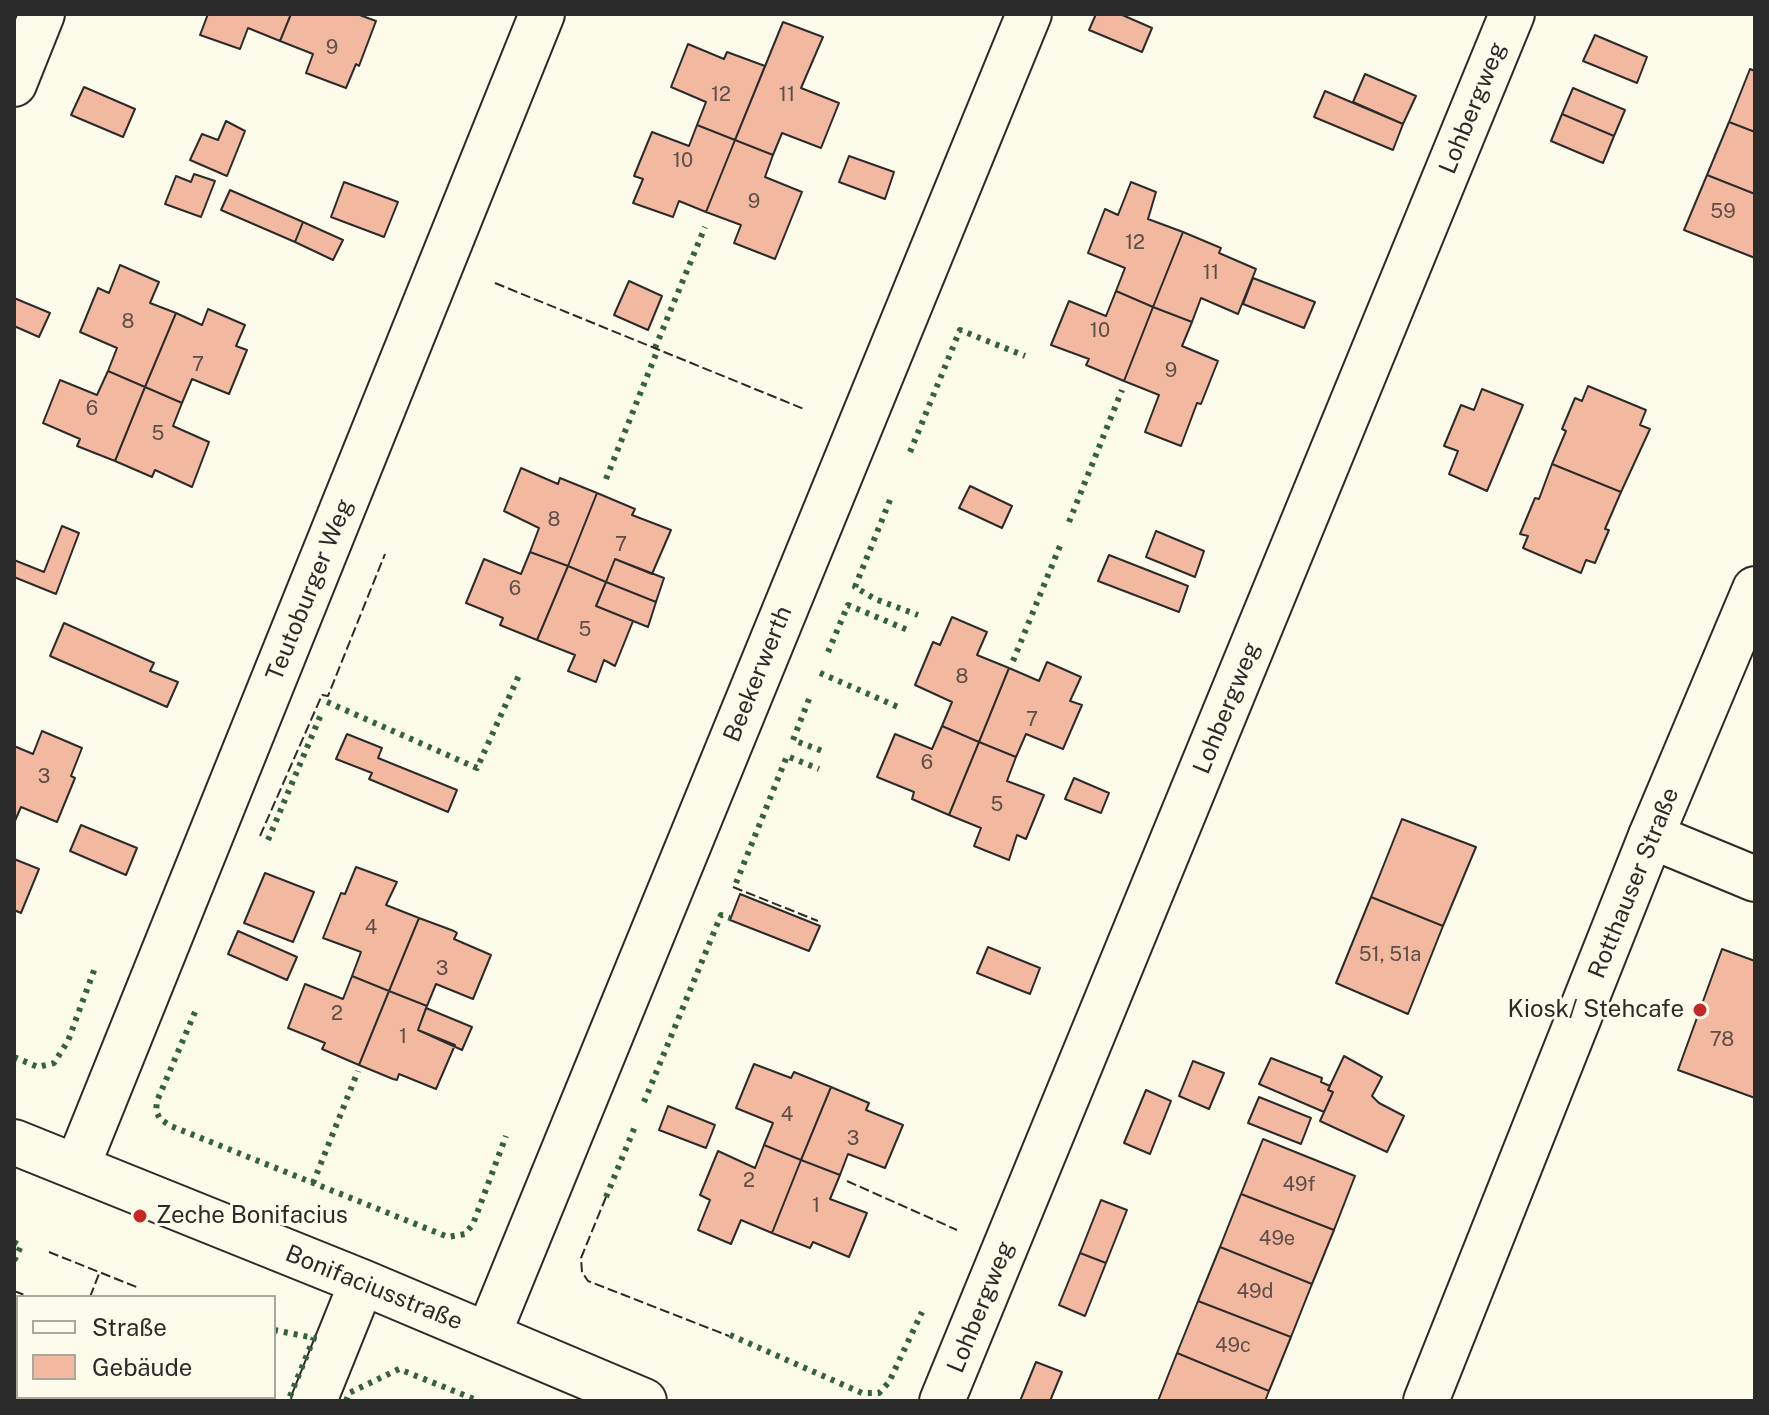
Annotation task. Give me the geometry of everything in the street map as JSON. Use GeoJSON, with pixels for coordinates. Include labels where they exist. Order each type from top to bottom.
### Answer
{"type":"FeatureCollection","features":[{"type":"Feature","properties":{"kind":"street"},"geometry":{"type":"LineString","coordinates":[[14,84],[42,14]]}},
{"type":"Feature","properties":{"kind":"street","name":"Teutoburger Weg"},"geometry":{"type":"LineString","coordinates":[[77,1167],[542,14]]}},
{"type":"Feature","properties":{"kind":"street","name":"Beekerwerth"},"geometry":{"type":"LineString","coordinates":[[488,1335],[1029,14]]}},
{"type":"Feature","properties":{"kind":"street","name":"Lohbergweg"},"geometry":{"type":"LineString","coordinates":[[942,1401],[1512,14]]}},
{"type":"Feature","properties":{"kind":"street","name":"Rotthauser Straße"},"geometry":{"type":"LineString","coordinates":[[1426,1401],[1651,836],[1755,589]]}},
{"type":"Feature","properties":{"kind":"street"},"geometry":{"type":"LineString","coordinates":[[1651,836],[1755,879]]}},
{"type":"Feature","properties":{"kind":"street","name":"Bonifaciusstraße"},"geometry":{"type":"LineString","coordinates":[[14,1142],[362,1282],[644,1401]]}},
{"type":"Feature","properties":{"kind":"street"},"geometry":{"type":"LineString","coordinates":[[314,1401],[362,1282]]}},
{"type":"Feature","properties":{"kind":"building"},"geometry":{"type":"Polygon","coordinates":[[[208,14],[291,14],[280,41],[248,28],[240,49],[200,35],[208,14]]]}},
{"type":"Feature","properties":{"kind":"building"},"geometry":{"type":"Polygon","coordinates":[[[291,14],[357,14],[376,21],[359,66],[356,64],[346,88],[306,73],[313,54],[280,41],[291,14]]]}},
{"type":"Feature","properties":{"kind":"building"},"geometry":{"type":"Polygon","coordinates":[[[1096,14],[1120,14],[1152,28],[1142,52],[1089,30],[1096,14]]]}},
{"type":"Feature","properties":{"kind":"building"},"geometry":{"type":"Polygon","coordinates":[[[783,22],[823,37],[801,88],[839,103],[821,148],[782,133],[773,155],[735,140],[783,22]]]}},
{"type":"Feature","properties":{"kind":"building"},"geometry":{"type":"Polygon","coordinates":[[[1595,35],[1647,57],[1637,83],[1583,61],[1595,35]]]}},
{"type":"Feature","properties":{"kind":"building"},"geometry":{"type":"Polygon","coordinates":[[[688,44],[724,59],[727,52],[765,66],[735,140],[697,125],[706,102],[671,87],[688,44]]]}},
{"type":"Feature","properties":{"kind":"building"},"geometry":{"type":"Polygon","coordinates":[[[1750,69],[1755,71],[1755,132],[1729,122],[1750,69]]]}},
{"type":"Feature","properties":{"kind":"building"},"geometry":{"type":"Polygon","coordinates":[[[1365,74],[1416,96],[1403,124],[1353,102],[1365,74]]]}},
{"type":"Feature","properties":{"kind":"building"},"geometry":{"type":"Polygon","coordinates":[[[84,87],[135,109],[123,137],[71,115],[84,87]]]}},
{"type":"Feature","properties":{"kind":"building"},"geometry":{"type":"Polygon","coordinates":[[[1573,88],[1625,110],[1614,136],[1562,114],[1573,88]]]}},
{"type":"Feature","properties":{"kind":"building"},"geometry":{"type":"Polygon","coordinates":[[[1325,91],[1403,124],[1393,150],[1314,117],[1325,91]]]}},
{"type":"Feature","properties":{"kind":"building"},"geometry":{"type":"Polygon","coordinates":[[[1562,114],[1614,136],[1603,163],[1551,141],[1562,114]]]}},
{"type":"Feature","properties":{"kind":"building"},"geometry":{"type":"Polygon","coordinates":[[[226,121],[245,131],[227,176],[190,160],[202,134],[218,140],[226,121]]]}},
{"type":"Feature","properties":{"kind":"building"},"geometry":{"type":"Polygon","coordinates":[[[1729,122],[1755,132],[1755,194],[1707,175],[1729,122]]]}},
{"type":"Feature","properties":{"kind":"building"},"geometry":{"type":"Polygon","coordinates":[[[697,125],[735,140],[706,212],[679,201],[673,217],[633,203],[643,179],[634,176],[652,132],[689,146],[697,125]]]}},
{"type":"Feature","properties":{"kind":"building"},"geometry":{"type":"Polygon","coordinates":[[[735,140],[773,155],[765,177],[802,192],[775,259],[734,243],[741,225],[706,212],[735,140]]]}},
{"type":"Feature","properties":{"kind":"building"},"geometry":{"type":"Polygon","coordinates":[[[849,156],[894,172],[885,199],[839,182],[849,156]]]}},
{"type":"Feature","properties":{"kind":"building"},"geometry":{"type":"Polygon","coordinates":[[[194,174],[215,181],[201,217],[165,204],[176,176],[191,182],[194,174]]]}},
{"type":"Feature","properties":{"kind":"building"},"geometry":{"type":"Polygon","coordinates":[[[1707,175],[1755,194],[1755,258],[1684,230],[1707,175]]]}},
{"type":"Feature","properties":{"kind":"building"},"geometry":{"type":"Polygon","coordinates":[[[344,182],[398,202],[384,237],[331,217],[344,182]]]}},
{"type":"Feature","properties":{"kind":"building"},"geometry":{"type":"Polygon","coordinates":[[[1131,182],[1156,192],[1148,219],[1183,232],[1153,307],[1116,291],[1125,268],[1088,253],[1105,209],[1118,215],[1131,182]]]}},
{"type":"Feature","properties":{"kind":"building"},"geometry":{"type":"Polygon","coordinates":[[[230,190],[303,222],[295,242],[221,210],[230,190]]]}},
{"type":"Feature","properties":{"kind":"building"},"geometry":{"type":"Polygon","coordinates":[[[303,222],[343,240],[333,260],[295,242],[303,222]]]}},
{"type":"Feature","properties":{"kind":"building"},"geometry":{"type":"Polygon","coordinates":[[[1183,232],[1221,248],[1219,253],[1256,269],[1238,314],[1201,298],[1192,322],[1153,307],[1183,232]]]}},
{"type":"Feature","properties":{"kind":"building"},"geometry":{"type":"Polygon","coordinates":[[[120,265],[159,282],[150,303],[176,313],[145,387],[108,371],[117,348],[80,332],[98,288],[109,293],[120,265]]]}},
{"type":"Feature","properties":{"kind":"building"},"geometry":{"type":"Polygon","coordinates":[[[1253,278],[1315,302],[1304,328],[1243,304],[1253,278]]]}},
{"type":"Feature","properties":{"kind":"building"},"geometry":{"type":"Polygon","coordinates":[[[629,281],[662,296],[648,330],[614,315],[629,281]]]}},
{"type":"Feature","properties":{"kind":"building"},"geometry":{"type":"Polygon","coordinates":[[[1116,291],[1153,307],[1124,381],[1086,365],[1089,359],[1051,345],[1069,301],[1106,316],[1116,291]]]}},
{"type":"Feature","properties":{"kind":"building"},"geometry":{"type":"Polygon","coordinates":[[[14,298],[50,313],[39,337],[14,326],[14,298]]]}},
{"type":"Feature","properties":{"kind":"building"},"geometry":{"type":"Polygon","coordinates":[[[1153,307],[1192,322],[1182,346],[1218,361],[1201,404],[1197,403],[1181,446],[1145,432],[1159,395],[1124,381],[1153,307]]]}},
{"type":"Feature","properties":{"kind":"building"},"geometry":{"type":"Polygon","coordinates":[[[208,309],[245,325],[236,346],[247,350],[229,394],[192,379],[182,403],[145,387],[176,313],[202,325],[208,309]]]}},
{"type":"Feature","properties":{"kind":"building"},"geometry":{"type":"Polygon","coordinates":[[[108,371],[145,387],[115,461],[77,446],[80,439],[43,423],[60,380],[97,395],[108,371]]]}},
{"type":"Feature","properties":{"kind":"building"},"geometry":{"type":"Polygon","coordinates":[[[1588,386],[1646,410],[1640,425],[1650,429],[1621,492],[1552,464],[1575,398],[1582,401],[1588,386]]]}},
{"type":"Feature","properties":{"kind":"building"},"geometry":{"type":"Polygon","coordinates":[[[145,387],[182,403],[173,426],[209,442],[192,487],[155,470],[152,477],[115,461],[145,387]]]}},
{"type":"Feature","properties":{"kind":"building"},"geometry":{"type":"Polygon","coordinates":[[[1482,389],[1523,405],[1487,491],[1449,474],[1458,451],[1444,446],[1461,405],[1474,410],[1482,389]]]}},
{"type":"Feature","properties":{"kind":"building"},"geometry":{"type":"Polygon","coordinates":[[[1552,464],[1621,492],[1595,563],[1586,560],[1581,573],[1523,548],[1528,536],[1520,534],[1535,498],[1539,499],[1552,464]]]}},
{"type":"Feature","properties":{"kind":"building"},"geometry":{"type":"Polygon","coordinates":[[[521,468],[558,484],[560,478],[597,493],[568,566],[530,552],[539,528],[504,511],[521,468]]]}},
{"type":"Feature","properties":{"kind":"building"},"geometry":{"type":"Polygon","coordinates":[[[970,486],[1012,506],[1002,528],[959,508],[970,486]]]}},
{"type":"Feature","properties":{"kind":"building"},"geometry":{"type":"Polygon","coordinates":[[[597,493],[635,509],[632,515],[671,530],[652,574],[615,559],[606,582],[568,566],[597,493]]]}},
{"type":"Feature","properties":{"kind":"building"},"geometry":{"type":"Polygon","coordinates":[[[62,526],[79,533],[56,594],[14,577],[14,560],[44,572],[62,526]]]}},
{"type":"Feature","properties":{"kind":"building"},"geometry":{"type":"Polygon","coordinates":[[[1156,531],[1204,551],[1195,577],[1146,557],[1156,531]]]}},
{"type":"Feature","properties":{"kind":"building"},"geometry":{"type":"Polygon","coordinates":[[[530,552],[568,566],[537,640],[500,625],[503,618],[466,603],[484,559],[521,574],[530,552]]]}},
{"type":"Feature","properties":{"kind":"building"},"geometry":{"type":"Polygon","coordinates":[[[1109,555],[1188,586],[1179,612],[1098,581],[1109,555]]]}},
{"type":"Feature","properties":{"kind":"building"},"geometry":{"type":"Polygon","coordinates":[[[615,559],[664,578],[656,602],[606,582],[615,559]]]}},
{"type":"Feature","properties":{"kind":"building"},"geometry":{"type":"Polygon","coordinates":[[[568,566],[606,582],[596,606],[633,621],[615,666],[604,660],[596,682],[568,671],[575,655],[537,640],[568,566]]]}},
{"type":"Feature","properties":{"kind":"building"},"geometry":{"type":"Polygon","coordinates":[[[606,582],[656,602],[648,627],[596,606],[606,582]]]}},
{"type":"Feature","properties":{"kind":"building"},"geometry":{"type":"Polygon","coordinates":[[[952,617],[987,632],[977,655],[1009,668],[979,742],[942,726],[952,702],[915,685],[933,642],[940,645],[952,617]]]}},
{"type":"Feature","properties":{"kind":"building"},"geometry":{"type":"Polygon","coordinates":[[[64,623],[154,663],[150,671],[178,682],[167,707],[50,656],[64,623]]]}},
{"type":"Feature","properties":{"kind":"building"},"geometry":{"type":"Polygon","coordinates":[[[1047,662],[1081,677],[1070,701],[1082,705],[1063,749],[1026,734],[1016,757],[979,742],[1009,668],[1039,681],[1047,662]]]}},
{"type":"Feature","properties":{"kind":"building"},"geometry":{"type":"Polygon","coordinates":[[[942,726],[979,742],[949,815],[912,799],[914,792],[877,777],[895,734],[932,749],[942,726]]]}},
{"type":"Feature","properties":{"kind":"building"},"geometry":{"type":"Polygon","coordinates":[[[42,731],[82,748],[71,776],[75,778],[57,822],[21,807],[14,823],[14,746],[33,754],[42,731]]]}},
{"type":"Feature","properties":{"kind":"building"},"geometry":{"type":"Polygon","coordinates":[[[347,734],[382,748],[378,758],[457,790],[448,812],[369,779],[372,773],[336,759],[347,734]]]}},
{"type":"Feature","properties":{"kind":"building"},"geometry":{"type":"Polygon","coordinates":[[[979,742],[1016,757],[1007,781],[1044,795],[1026,839],[1017,835],[1009,860],[974,846],[981,828],[949,815],[979,742]]]}},
{"type":"Feature","properties":{"kind":"building"},"geometry":{"type":"Polygon","coordinates":[[[1074,778],[1109,793],[1101,813],[1065,799],[1074,778]]]}},
{"type":"Feature","properties":{"kind":"building"},"geometry":{"type":"Polygon","coordinates":[[[1402,819],[1476,847],[1443,926],[1371,897],[1402,819]]]}},
{"type":"Feature","properties":{"kind":"building"},"geometry":{"type":"Polygon","coordinates":[[[81,825],[137,848],[126,875],[70,851],[81,825]]]}},
{"type":"Feature","properties":{"kind":"building"},"geometry":{"type":"Polygon","coordinates":[[[14,859],[39,869],[21,913],[14,910],[14,859]]]}},
{"type":"Feature","properties":{"kind":"building"},"geometry":{"type":"Polygon","coordinates":[[[356,867],[397,882],[386,905],[419,918],[389,991],[352,976],[361,952],[323,938],[341,893],[345,894],[356,867]]]}},
{"type":"Feature","properties":{"kind":"building"},"geometry":{"type":"Polygon","coordinates":[[[265,873],[314,892],[293,942],[244,923],[265,873]]]}},
{"type":"Feature","properties":{"kind":"building"},"geometry":{"type":"Polygon","coordinates":[[[740,894],[820,926],[809,951],[730,920],[740,894]]]}},
{"type":"Feature","properties":{"kind":"building"},"geometry":{"type":"Polygon","coordinates":[[[1371,897],[1443,926],[1408,1014],[1336,983],[1371,897]]]}},
{"type":"Feature","properties":{"kind":"building"},"geometry":{"type":"Polygon","coordinates":[[[419,918],[454,931],[457,933],[454,939],[491,955],[473,999],[436,984],[427,1006],[389,991],[419,918]]]}},
{"type":"Feature","properties":{"kind":"building"},"geometry":{"type":"Polygon","coordinates":[[[238,931],[297,957],[287,980],[228,954],[238,931]]]}},
{"type":"Feature","properties":{"kind":"building"},"geometry":{"type":"Polygon","coordinates":[[[988,947],[1040,968],[1030,994],[977,973],[988,947]]]}},
{"type":"Feature","properties":{"kind":"building"},"geometry":{"type":"Polygon","coordinates":[[[1722,949],[1755,961],[1755,1098],[1678,1070],[1722,949]]]}},
{"type":"Feature","properties":{"kind":"building"},"geometry":{"type":"Polygon","coordinates":[[[352,976],[389,991],[359,1065],[322,1049],[325,1043],[288,1028],[305,984],[343,999],[352,976]]]}},
{"type":"Feature","properties":{"kind":"building"},"geometry":{"type":"Polygon","coordinates":[[[389,991],[427,1006],[418,1030],[455,1045],[436,1089],[399,1074],[397,1080],[359,1065],[389,991]]]}},
{"type":"Feature","properties":{"kind":"building"},"geometry":{"type":"Polygon","coordinates":[[[426,1008],[472,1027],[462,1050],[418,1030],[426,1008]]]}},
{"type":"Feature","properties":{"kind":"building"},"geometry":{"type":"Polygon","coordinates":[[[1344,1056],[1382,1077],[1372,1096],[1404,1116],[1387,1152],[1320,1121],[1333,1092],[1328,1090],[1344,1056]]]}},
{"type":"Feature","properties":{"kind":"building"},"geometry":{"type":"Polygon","coordinates":[[[1271,1058],[1322,1078],[1321,1082],[1330,1086],[1328,1090],[1333,1092],[1324,1112],[1259,1084],[1271,1058]]]}},
{"type":"Feature","properties":{"kind":"building"},"geometry":{"type":"Polygon","coordinates":[[[1193,1061],[1224,1073],[1209,1109],[1179,1096],[1193,1061]]]}},
{"type":"Feature","properties":{"kind":"building"},"geometry":{"type":"Polygon","coordinates":[[[754,1064],[791,1078],[794,1072],[831,1087],[801,1160],[764,1145],[773,1123],[736,1108],[754,1064]]]}},
{"type":"Feature","properties":{"kind":"building"},"geometry":{"type":"Polygon","coordinates":[[[831,1087],[869,1103],[866,1110],[903,1125],[885,1168],[848,1154],[840,1175],[801,1160],[831,1087]]]}},
{"type":"Feature","properties":{"kind":"building"},"geometry":{"type":"Polygon","coordinates":[[[1146,1090],[1171,1101],[1150,1154],[1124,1143],[1146,1090]]]}},
{"type":"Feature","properties":{"kind":"building"},"geometry":{"type":"Polygon","coordinates":[[[1259,1097],[1311,1118],[1301,1144],[1248,1123],[1259,1097]]]}},
{"type":"Feature","properties":{"kind":"building"},"geometry":{"type":"Polygon","coordinates":[[[668,1106],[715,1125],[706,1148],[659,1130],[668,1106]]]}},
{"type":"Feature","properties":{"kind":"building"},"geometry":{"type":"Polygon","coordinates":[[[1263,1139],[1355,1176],[1334,1230],[1241,1194],[1263,1139]]]}},
{"type":"Feature","properties":{"kind":"building"},"geometry":{"type":"Polygon","coordinates":[[[764,1145],[801,1160],[772,1233],[741,1220],[731,1244],[698,1230],[710,1200],[700,1195],[718,1151],[755,1168],[764,1145]]]}},
{"type":"Feature","properties":{"kind":"building"},"geometry":{"type":"Polygon","coordinates":[[[801,1160],[840,1175],[830,1199],[867,1213],[849,1257],[813,1242],[810,1248],[772,1233],[801,1160]]]}},
{"type":"Feature","properties":{"kind":"building"},"geometry":{"type":"Polygon","coordinates":[[[1241,1194],[1334,1230],[1312,1284],[1220,1247],[1241,1194]]]}},
{"type":"Feature","properties":{"kind":"building"},"geometry":{"type":"Polygon","coordinates":[[[1101,1200],[1127,1210],[1106,1263],[1080,1253],[1101,1200]]]}},
{"type":"Feature","properties":{"kind":"building"},"geometry":{"type":"Polygon","coordinates":[[[1220,1247],[1312,1284],[1291,1337],[1198,1301],[1220,1247]]]}},
{"type":"Feature","properties":{"kind":"building"},"geometry":{"type":"Polygon","coordinates":[[[1080,1253],[1106,1263],[1085,1316],[1059,1305],[1080,1253]]]}},
{"type":"Feature","properties":{"kind":"building"},"geometry":{"type":"Polygon","coordinates":[[[1198,1301],[1291,1337],[1269,1391],[1177,1353],[1198,1301]]]}},
{"type":"Feature","properties":{"kind":"building"},"geometry":{"type":"Polygon","coordinates":[[[16,1337],[16,1399],[41,1401],[14,1401],[16,1337]]]}},
{"type":"Feature","properties":{"kind":"building"},"geometry":{"type":"Polygon","coordinates":[[[1177,1353],[1269,1391],[1265,1401],[1158,1401],[1177,1353]]]}},
{"type":"Feature","properties":{"kind":"building"},"geometry":{"type":"Polygon","coordinates":[[[1036,1362],[1062,1372],[1050,1401],[1020,1401],[1036,1362]]]}},
{"type":"Feature","properties":{"kind":"building"},"geometry":{"type":"Polygon","coordinates":[[[42,1399],[91,1399],[90,1401],[42,1399]]]}},
{"type":"Feature","properties":{"kind":"hedge"},"geometry":{"type":"LineString","coordinates":[[655,348],[705,227]]}},
{"type":"Feature","properties":{"kind":"hedge"},"geometry":{"type":"LineString","coordinates":[[910,452],[960,330],[1025,356]]}},
{"type":"Feature","properties":{"kind":"hedge"},"geometry":{"type":"LineString","coordinates":[[606,479],[658,349]]}},
{"type":"Feature","properties":{"kind":"hedge"},"geometry":{"type":"LineString","coordinates":[[1069,522],[1122,390]]}},
{"type":"Feature","properties":{"kind":"hedge"},"geometry":{"type":"LineString","coordinates":[[890,500],[855,587],[875,599],[918,615]]}},
{"type":"Feature","properties":{"kind":"hedge"},"geometry":{"type":"LineString","coordinates":[[1013,661],[1062,541]]}},
{"type":"Feature","properties":{"kind":"hedge"},"geometry":{"type":"LineString","coordinates":[[828,652],[848,605],[910,631]]}},
{"type":"Feature","properties":{"kind":"hedge"},"geometry":{"type":"LineString","coordinates":[[327,702],[477,768],[520,673]]}},
{"type":"Feature","properties":{"kind":"hedge"},"geometry":{"type":"LineString","coordinates":[[820,673],[898,707]]}},
{"type":"Feature","properties":{"kind":"hedge"},"geometry":{"type":"LineString","coordinates":[[809,699],[793,740],[825,752]]}},
{"type":"Feature","properties":{"kind":"hedge"},"geometry":{"type":"LineString","coordinates":[[268,840],[322,712]]}},
{"type":"Feature","properties":{"kind":"hedge"},"geometry":{"type":"LineString","coordinates":[[736,883],[787,756],[819,769]]}},
{"type":"Feature","properties":{"kind":"hedge"},"geometry":{"type":"LineString","coordinates":[[644,1102],[721,915],[730,918]]}},
{"type":"Feature","properties":{"kind":"hedge"},"geometry":{"type":"LineString","coordinates":[[14,1057],[38,1067],[54,1063],[68,1041],[96,965]]}},
{"type":"Feature","properties":{"kind":"hedge"},"geometry":{"type":"LineString","coordinates":[[195,1012],[157,1101],[156,1111],[160,1119],[448,1237],[465,1234],[473,1224],[506,1136]]}},
{"type":"Feature","properties":{"kind":"hedge"},"geometry":{"type":"LineString","coordinates":[[313,1183],[358,1071]]}},
{"type":"Feature","properties":{"kind":"hedge"},"geometry":{"type":"LineString","coordinates":[[606,1197],[636,1124]]}},
{"type":"Feature","properties":{"kind":"hedge"},"geometry":{"type":"LineString","coordinates":[[14,1242],[21,1246],[14,1261]]}},
{"type":"Feature","properties":{"kind":"hedge"},"geometry":{"type":"LineString","coordinates":[[730,1335],[862,1393],[879,1393],[889,1382],[922,1312]]}},
{"type":"Feature","properties":{"kind":"hedge"},"geometry":{"type":"LineString","coordinates":[[276,1330],[314,1338],[288,1401]]}},
{"type":"Feature","properties":{"kind":"hedge"},"geometry":{"type":"LineString","coordinates":[[346,1401],[349,1393],[399,1369],[479,1401]]}},
{"type":"Feature","properties":{"kind":"fence"},"geometry":{"type":"LineString","coordinates":[[495,283],[804,409]]}},
{"type":"Feature","properties":{"kind":"fence"},"geometry":{"type":"LineString","coordinates":[[260,836],[322,695],[328,696],[385,554]]}},
{"type":"Feature","properties":{"kind":"fence"},"geometry":{"type":"LineString","coordinates":[[733,887],[818,921]]}},
{"type":"Feature","properties":{"kind":"fence"},"geometry":{"type":"LineString","coordinates":[[847,1181],[957,1230]]}},
{"type":"Feature","properties":{"kind":"fence"},"geometry":{"type":"LineString","coordinates":[[606,1197],[581,1258],[582,1272],[588,1281],[729,1336]]}},
{"type":"Feature","properties":{"kind":"fence"},"geometry":{"type":"LineString","coordinates":[[49,1252],[139,1288]]}},
{"type":"Feature","properties":{"kind":"fence"},"geometry":{"type":"LineString","coordinates":[[91,1295],[99,1274]]}},
{"type":"Feature","properties":{"kind":"fence"},"geometry":{"type":"LineString","coordinates":[[14,1291],[25,1295]]}},
{"type":"Feature","properties":{"kind":"place","name":"Kiosk/ Stehcafe"},"geometry":{"type":"Point","coordinates":[1700,1010]}},
{"type":"Feature","properties":{"kind":"place","name":"Zeche Bonifacius"},"geometry":{"type":"Point","coordinates":[140,1216]}}]}
